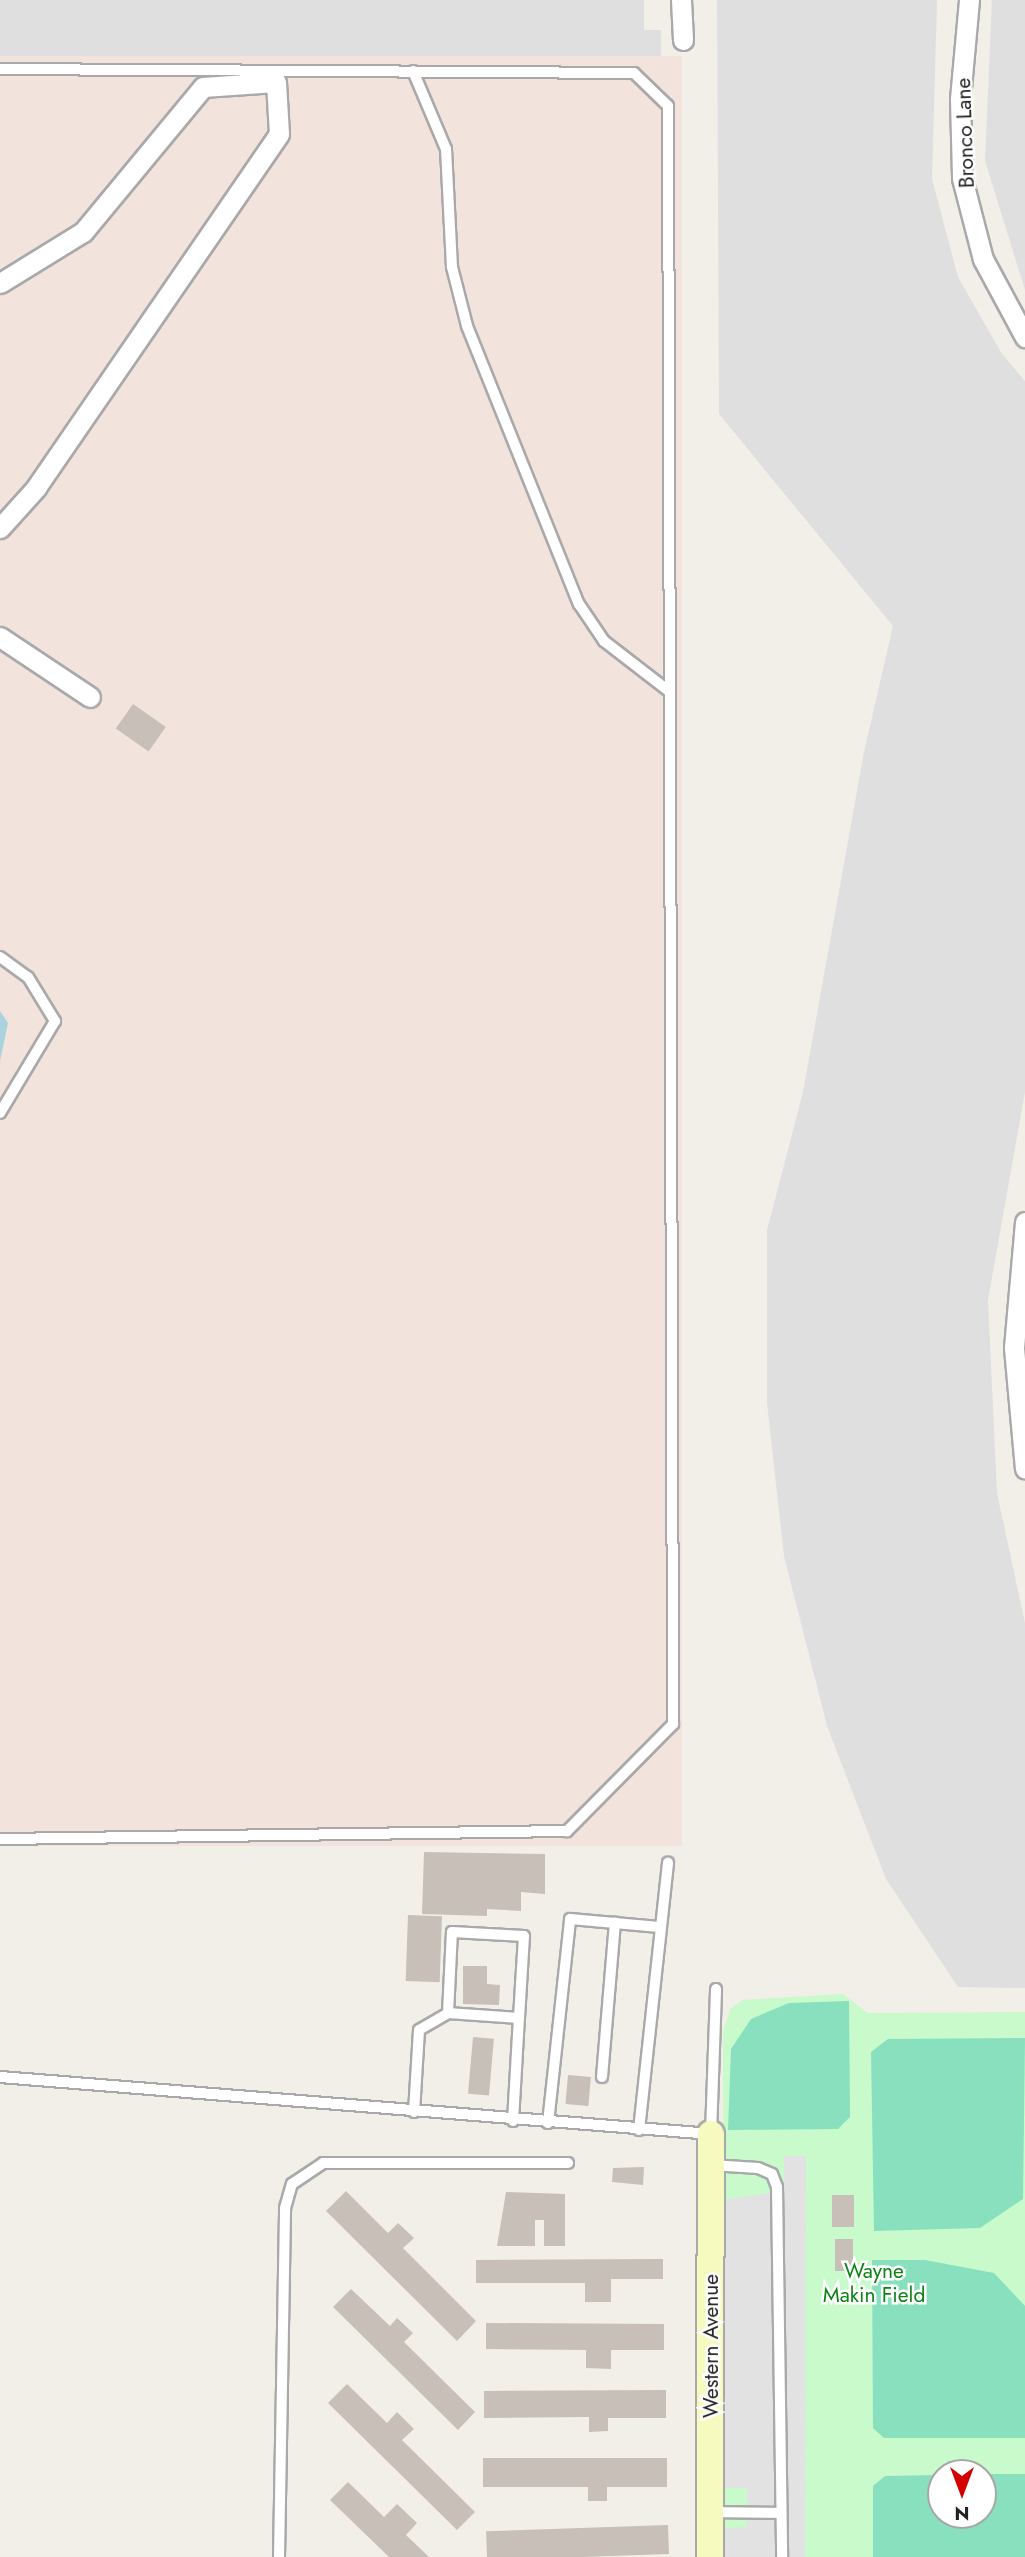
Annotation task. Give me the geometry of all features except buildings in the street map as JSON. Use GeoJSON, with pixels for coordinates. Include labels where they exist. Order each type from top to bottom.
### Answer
{"type":"FeatureCollection","features":[{"type":"Feature","properties":{"kind":"street"},"geometry":{"type":"LineString","coordinates":[[681,0],[683,40]]}},
{"type":"Feature","properties":{"kind":"street","name":"Bronco Lane"},"geometry":{"type":"LineString","coordinates":[[969,0],[960,99],[962,178],[983,259],[1025,337]]}},
{"type":"Feature","properties":{"kind":"street"},"geometry":{"type":"LineString","coordinates":[[0,283],[83,232],[203,87],[276,82],[279,134],[36,488],[0,528]]}},
{"type":"Feature","properties":{"kind":"street"},"geometry":{"type":"LineString","coordinates":[[0,637],[90,697]]}},
{"type":"Feature","properties":{"kind":"street"},"geometry":{"type":"LineString","coordinates":[[1025,1222],[1014,1348],[1025,1468]]}},
{"type":"Feature","properties":{"kind":"street","name":"Western Avenue"},"geometry":{"type":"LineString","coordinates":[[710,2557],[711,2134]]}},
{"type":"Feature","properties":{"kind":"lane"},"geometry":{"type":"LineString","coordinates":[[0,69],[634,73],[668,106],[673,1724],[567,1831],[0,1839]]}},
{"type":"Feature","properties":{"kind":"lane"},"geometry":{"type":"LineString","coordinates":[[413,71],[446,149],[452,267],[467,326],[579,604],[604,640],[670,692]]}},
{"type":"Feature","properties":{"kind":"lane"},"geometry":{"type":"LineString","coordinates":[[0,957],[28,977],[54,1021],[0,1112]]}},
{"type":"Feature","properties":{"kind":"lane"},"geometry":{"type":"LineString","coordinates":[[639,2130],[668,1863]]}},
{"type":"Feature","properties":{"kind":"lane"},"geometry":{"type":"LineString","coordinates":[[548,2123],[570,1919],[660,1927]]}},
{"type":"Feature","properties":{"kind":"lane"},"geometry":{"type":"LineString","coordinates":[[602,2077],[615,1923]]}},
{"type":"Feature","properties":{"kind":"lane"},"geometry":{"type":"LineString","coordinates":[[448,2013],[452,1933],[524,1936],[513,2121]]}},
{"type":"Feature","properties":{"kind":"lane"},"geometry":{"type":"LineString","coordinates":[[0,2077],[513,2121],[711,2134],[716,1989]]}},
{"type":"Feature","properties":{"kind":"lane"},"geometry":{"type":"LineString","coordinates":[[414,2112],[419,2030],[448,2013],[519,2018]]}},
{"type":"Feature","properties":{"kind":"lane"},"geometry":{"type":"LineString","coordinates":[[279,2557],[285,2208],[292,2184],[323,2163],[568,2163]]}},
{"type":"Feature","properties":{"kind":"lane"},"geometry":{"type":"LineString","coordinates":[[711,2165],[758,2168],[772,2174],[777,2187],[782,2557]]}},
{"type":"Feature","properties":{"kind":"lane"},"geometry":{"type":"LineString","coordinates":[[710,2512],[781,2513]]}},
{"type":"Feature","properties":{"kind":"shaded area"},"geometry":{"type":"Polygon","coordinates":[[[0,0],[644,0],[644,30],[661,30],[661,56],[0,60],[0,0]]]}},
{"type":"Feature","properties":{"kind":"shaded area"},"geometry":{"type":"Polygon","coordinates":[[[717,0],[937,0],[932,179],[958,277],[1002,354],[1025,381],[1025,1092],[988,1300],[997,1493],[1025,1623],[1025,1988],[958,1987],[886,1879],[827,1726],[784,1556],[767,1403],[767,1230],[803,1092],[864,752],[893,626],[719,414],[717,0]]]}},
{"type":"Feature","properties":{"kind":"shaded area"},"geometry":{"type":"Polygon","coordinates":[[[992,0],[1025,0],[1025,290],[985,161],[992,0]]]}},
{"type":"Feature","properties":{"kind":"shaded area"},"geometry":{"type":"Polygon","coordinates":[[[0,56],[682,56],[682,1846],[0,1846],[0,56]]]}},
{"type":"Feature","properties":{"kind":"shaded area"},"geometry":{"type":"Polygon","coordinates":[[[784,2156],[806,2156],[805,2557],[721,2557],[721,2529],[747,2527],[747,2488],[721,2488],[721,2200],[784,2191],[784,2156]]]}},
{"type":"Feature","properties":{"kind":"green space","name":"Wayne Makin Field"},"geometry":{"type":"Polygon","coordinates":[[[843,1994],[868,2013],[1025,2012],[1025,2557],[723,2557],[723,2032],[730,2009],[742,2000],[843,1994]]]}},
{"type":"Feature","properties":{"kind":"green space"},"geometry":{"type":"Polygon","coordinates":[[[849,2001],[850,2117],[838,2129],[728,2130],[731,2049],[751,2019],[789,2003],[849,2001]]]}},
{"type":"Feature","properties":{"kind":"green space"},"geometry":{"type":"Polygon","coordinates":[[[1025,2038],[1023,2199],[980,2228],[874,2231],[871,2052],[888,2039],[1025,2038]]]}},
{"type":"Feature","properties":{"kind":"green space"},"geometry":{"type":"Polygon","coordinates":[[[872,2260],[925,2260],[994,2273],[1025,2306],[1025,2438],[884,2438],[873,2428],[872,2260]]]}},
{"type":"Feature","properties":{"kind":"green space"},"geometry":{"type":"Polygon","coordinates":[[[997,2474],[1025,2474],[1025,2557],[873,2557],[873,2486],[885,2476],[927,2475],[927,2529],[997,2529],[997,2474]]]}},
{"type":"Feature","properties":{"kind":"water"},"geometry":{"type":"Polygon","coordinates":[[[0,1011],[8,1023],[0,1061],[0,1011]]]}}]}
